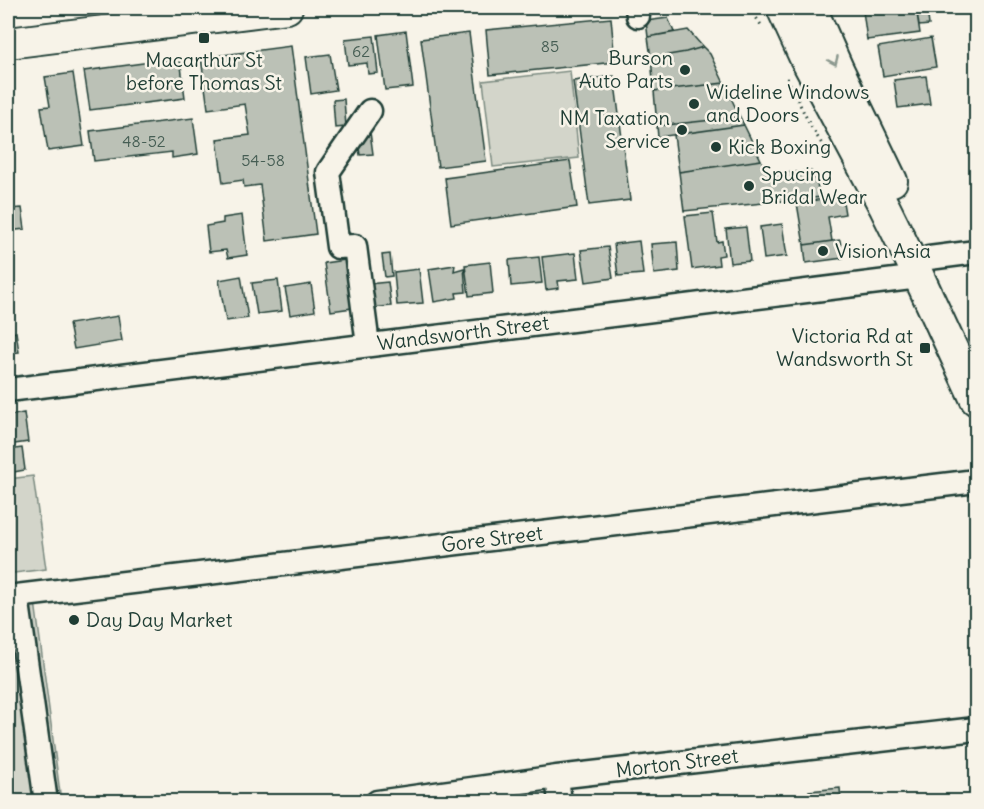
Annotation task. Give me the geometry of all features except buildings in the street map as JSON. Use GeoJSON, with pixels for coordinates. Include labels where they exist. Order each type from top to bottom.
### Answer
{"type":"FeatureCollection","features":[{"type":"Feature","properties":{"kind":"main road"},"geometry":{"type":"LineString","coordinates":[[8,43],[287,8]]}},
{"type":"Feature","properties":{"kind":"main road"},"geometry":{"type":"LineString","coordinates":[[766,8],[829,128],[924,268],[976,357]]}},
{"type":"Feature","properties":{"kind":"main road"},"geometry":{"type":"LineString","coordinates":[[782,8],[804,56],[885,208]]}},
{"type":"Feature","properties":{"kind":"main road"},"geometry":{"type":"LineString","coordinates":[[811,8],[924,268],[976,400]]}},
{"type":"Feature","properties":{"kind":"street"},"geometry":{"type":"LineString","coordinates":[[368,345],[355,246],[338,247],[328,172],[370,111]]}},
{"type":"Feature","properties":{"kind":"street","name":"Wandsworth Street"},"geometry":{"type":"LineString","coordinates":[[8,390],[368,345],[924,268],[976,252]]}},
{"type":"Feature","properties":{"kind":"street","name":"Gore Street"},"geometry":{"type":"LineString","coordinates":[[12,597],[976,482]]}},
{"type":"Feature","properties":{"kind":"street"},"geometry":{"type":"LineString","coordinates":[[12,597],[46,801]]}},
{"type":"Feature","properties":{"kind":"street","name":"Morton Street"},"geometry":{"type":"LineString","coordinates":[[377,801],[557,777],[976,729]]}},
{"type":"Feature","properties":{"kind":"street"},"geometry":{"type":"LineString","coordinates":[[557,777],[560,801]]}},
{"type":"Feature","properties":{"kind":"shaded area"},"geometry":{"type":"Polygon","coordinates":[[[570,71],[579,158],[493,167],[483,81],[570,71]]]}},
{"type":"Feature","properties":{"kind":"shaded area"},"geometry":{"type":"Polygon","coordinates":[[[33,476],[46,569],[14,573],[8,570],[8,479],[33,476]]]}},
{"type":"Feature","properties":{"kind":"shaded area"},"geometry":{"type":"Polygon","coordinates":[[[34,594],[61,801],[8,801],[8,597],[34,594]]]}},
{"type":"Feature","properties":{"kind":"place","name":"Macarthur St before Thomas St"},"geometry":{"type":"Point","coordinates":[204,38]}},
{"type":"Feature","properties":{"kind":"place","name":"Burson Auto Parts"},"geometry":{"type":"Point","coordinates":[685,70]}},
{"type":"Feature","properties":{"kind":"place","name":"Wideline Windows and Doors"},"geometry":{"type":"Point","coordinates":[694,104]}},
{"type":"Feature","properties":{"kind":"place","name":"NM Taxation Service"},"geometry":{"type":"Point","coordinates":[682,130]}},
{"type":"Feature","properties":{"kind":"place","name":"Kick Boxing"},"geometry":{"type":"Point","coordinates":[716,147]}},
{"type":"Feature","properties":{"kind":"place","name":"Spucing Bridal Wear"},"geometry":{"type":"Point","coordinates":[749,186]}},
{"type":"Feature","properties":{"kind":"place","name":"Vision Asia"},"geometry":{"type":"Point","coordinates":[823,251]}},
{"type":"Feature","properties":{"kind":"place","name":"Victoria Rd at Wandsworth St"},"geometry":{"type":"Point","coordinates":[925,348]}},
{"type":"Feature","properties":{"kind":"place","name":"Day Day Market"},"geometry":{"type":"Point","coordinates":[74,620]}}]}
